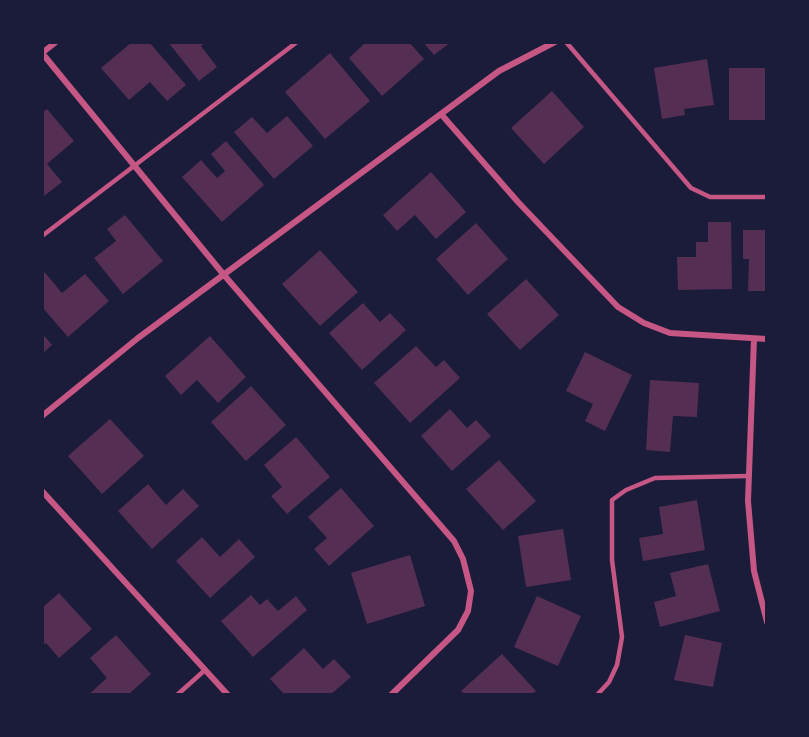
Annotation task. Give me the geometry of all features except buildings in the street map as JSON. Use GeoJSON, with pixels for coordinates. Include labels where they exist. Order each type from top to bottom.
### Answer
{"type":"FeatureCollection","features":[{"type":"Feature","properties":{"kind":"street"},"geometry":{"type":"LineString","coordinates":[[56,42],[42,53],[224,275],[454,541],[463,559],[471,591],[468,611],[458,630],[391,695]]}},
{"type":"Feature","properties":{"kind":"street"},"geometry":{"type":"LineString","coordinates":[[42,416],[138,338],[499,71],[555,42]]}},
{"type":"Feature","properties":{"kind":"street"},"geometry":{"type":"LineString","coordinates":[[441,114],[518,202],[618,307],[644,323],[670,333],[767,339]]}},
{"type":"Feature","properties":{"kind":"street"},"geometry":{"type":"LineString","coordinates":[[754,339],[748,501],[754,571],[767,622]]}},
{"type":"Feature","properties":{"kind":"street"},"geometry":{"type":"LineString","coordinates":[[42,491],[228,695]]}},
{"type":"Feature","properties":{"kind":"lane"},"geometry":{"type":"LineString","coordinates":[[42,236],[297,42]]}},
{"type":"Feature","properties":{"kind":"lane"},"geometry":{"type":"LineString","coordinates":[[566,42],[691,188],[710,197],[767,197]]}},
{"type":"Feature","properties":{"kind":"lane"},"geometry":{"type":"LineString","coordinates":[[597,695],[609,682],[617,665],[622,637],[612,560],[612,500],[626,490],[655,478],[749,476]]}},
{"type":"Feature","properties":{"kind":"lane"},"geometry":{"type":"LineString","coordinates":[[177,695],[205,670]]}}]}
